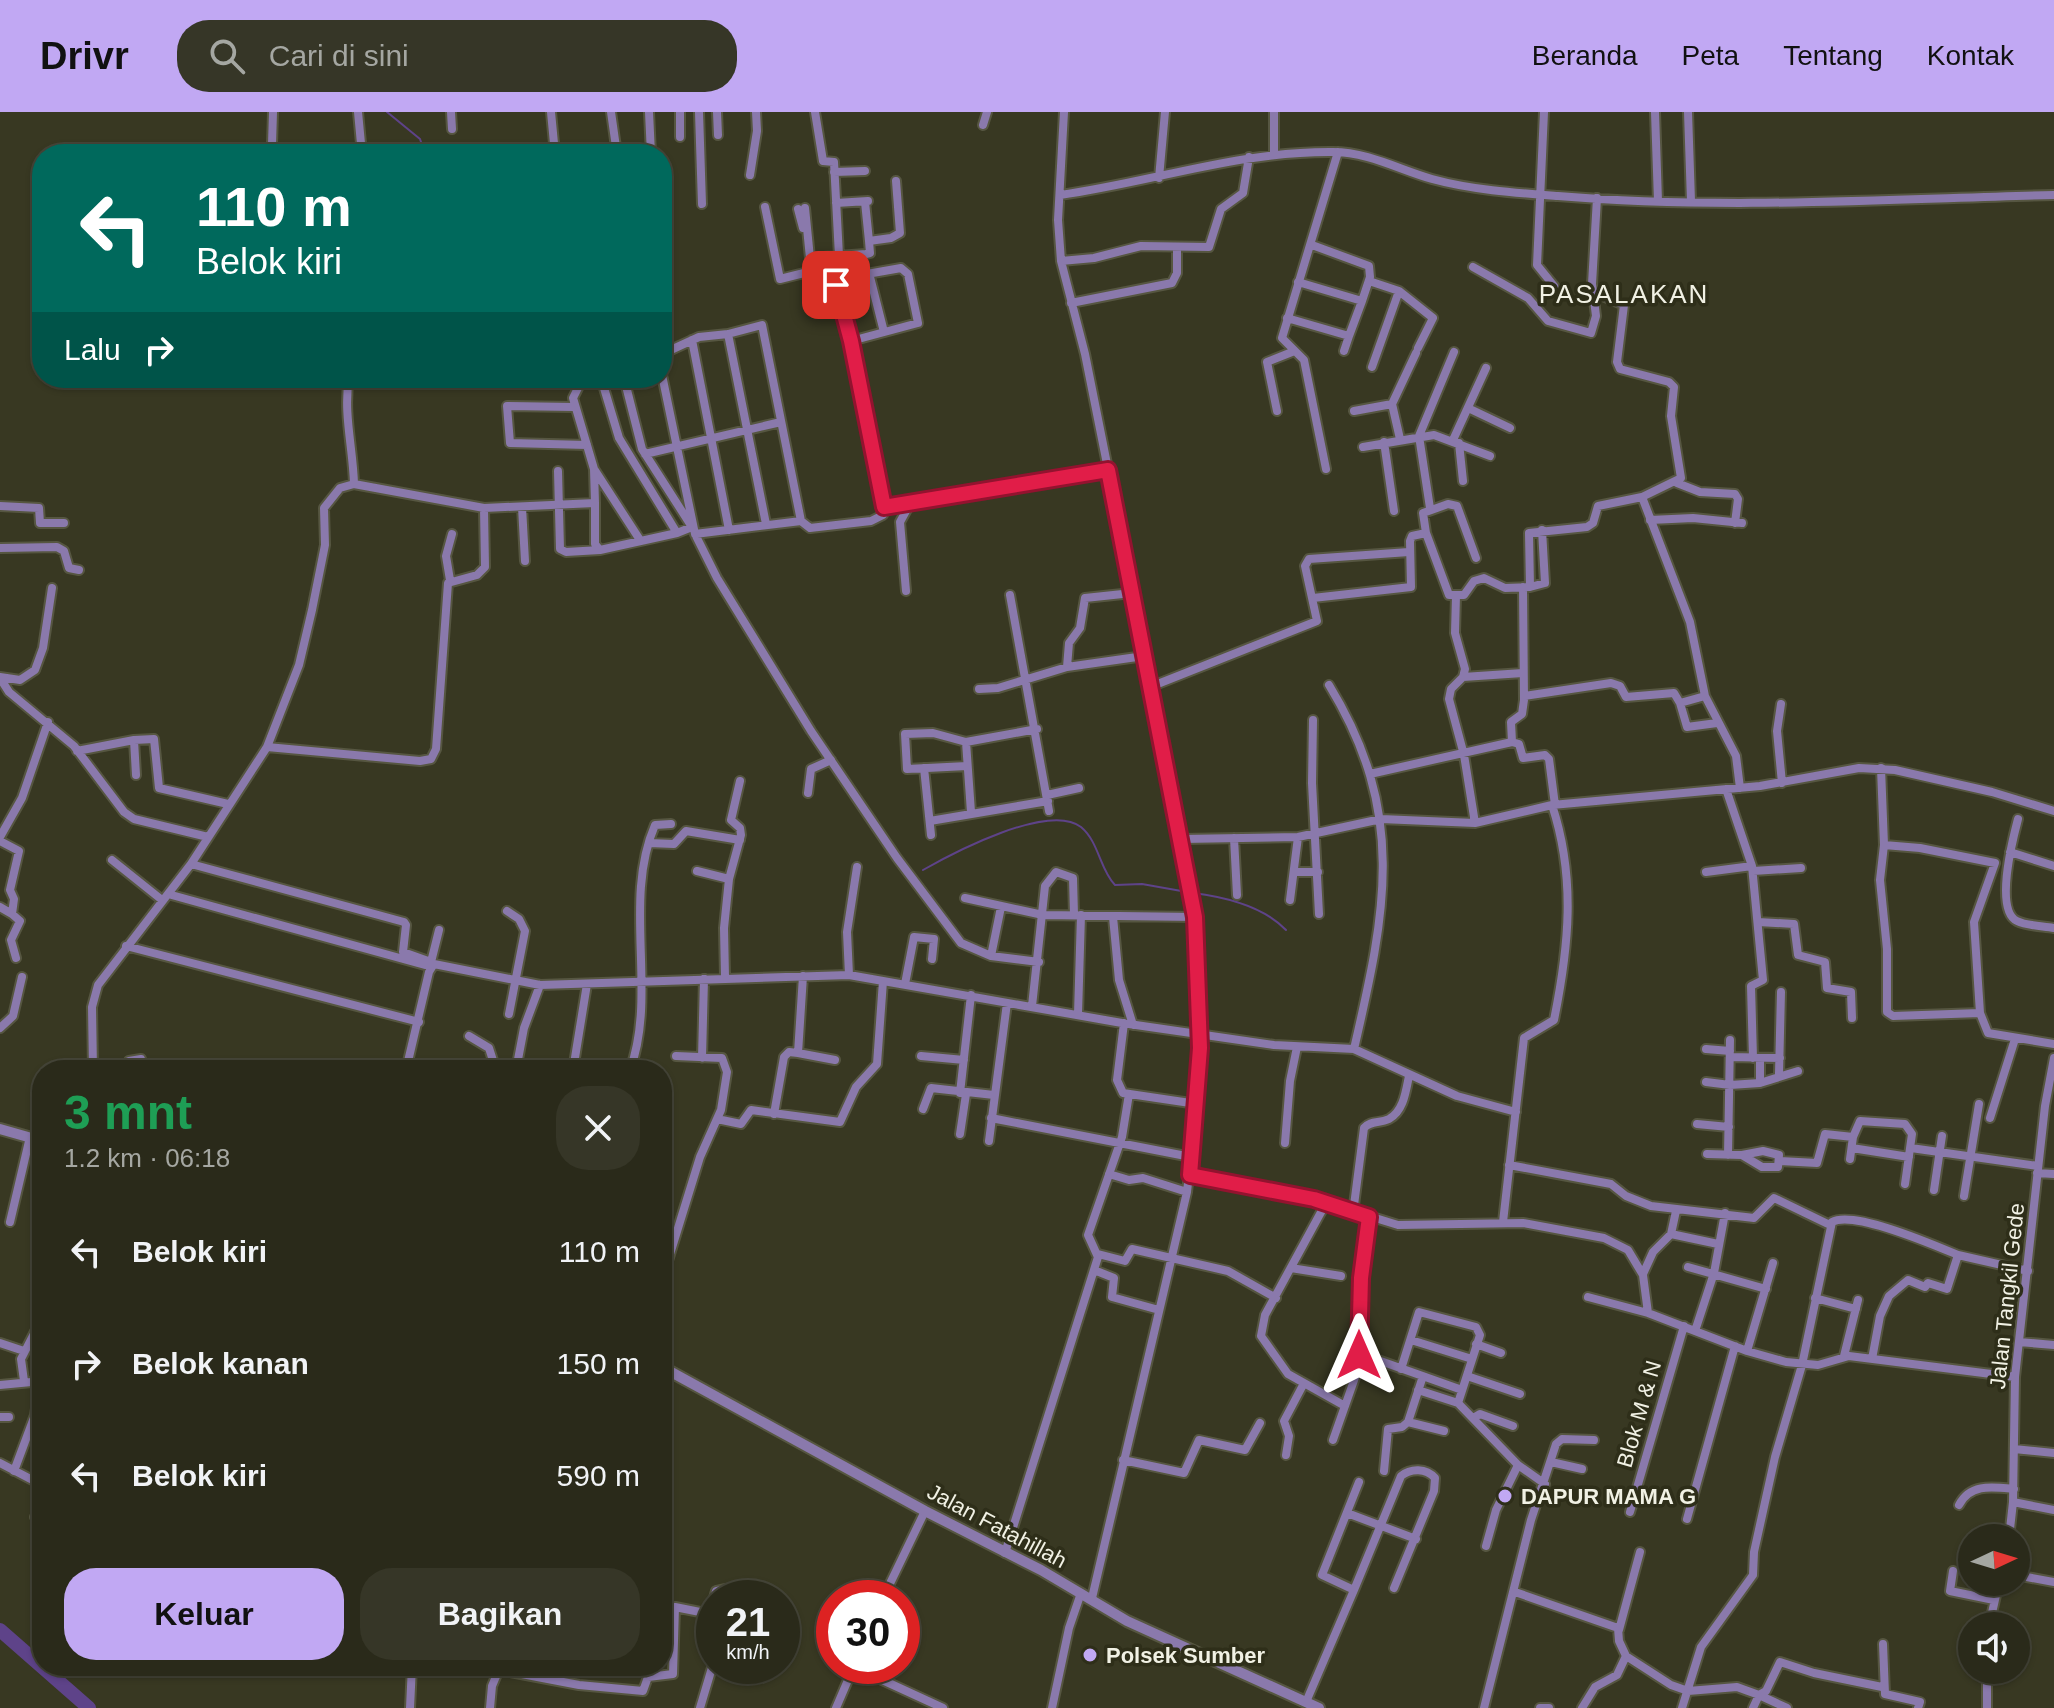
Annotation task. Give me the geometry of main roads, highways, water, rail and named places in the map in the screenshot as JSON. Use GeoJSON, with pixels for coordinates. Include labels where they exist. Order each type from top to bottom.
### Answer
{"type":"FeatureCollection","features":[{"type":"Feature","properties":{"kind":"waterway"},"geometry":{"type":"LineString","coordinates":[[387,112],[420,139],[422,144]]}},
{"type":"Feature","properties":{"kind":"waterway"},"geometry":{"type":"LineString","coordinates":[[923,870],[1001,833],[1025,825],[1066,821],[1087,833],[1115,885],[1142,884],[1187,892]]}},
{"type":"Feature","properties":{"kind":"waterway"},"geometry":{"type":"LineString","coordinates":[[1193,893],[1243,904],[1267,915],[1286,930]]}},
{"type":"Feature","properties":{"kind":"waterway"},"geometry":{"type":"LineString","coordinates":[[0,1630],[32,1658]]}},
{"type":"Feature","properties":{"kind":"waterway"},"geometry":{"type":"LineString","coordinates":[[52,1676],[89,1708]]}},
{"type":"Feature","properties":{"kind":"place","name":"DAPUR MAMA G"},"geometry":{"type":"Point","coordinates":[1505,1496]}},
{"type":"Feature","properties":{"kind":"place","name":"Polsek Sumber"},"geometry":{"type":"Point","coordinates":[1090,1655]}},
{"type":"Feature","properties":{"kind":"district","name":"PASALAKAN"},"geometry":{"type":"Point","coordinates":[1624,294]}}]}
